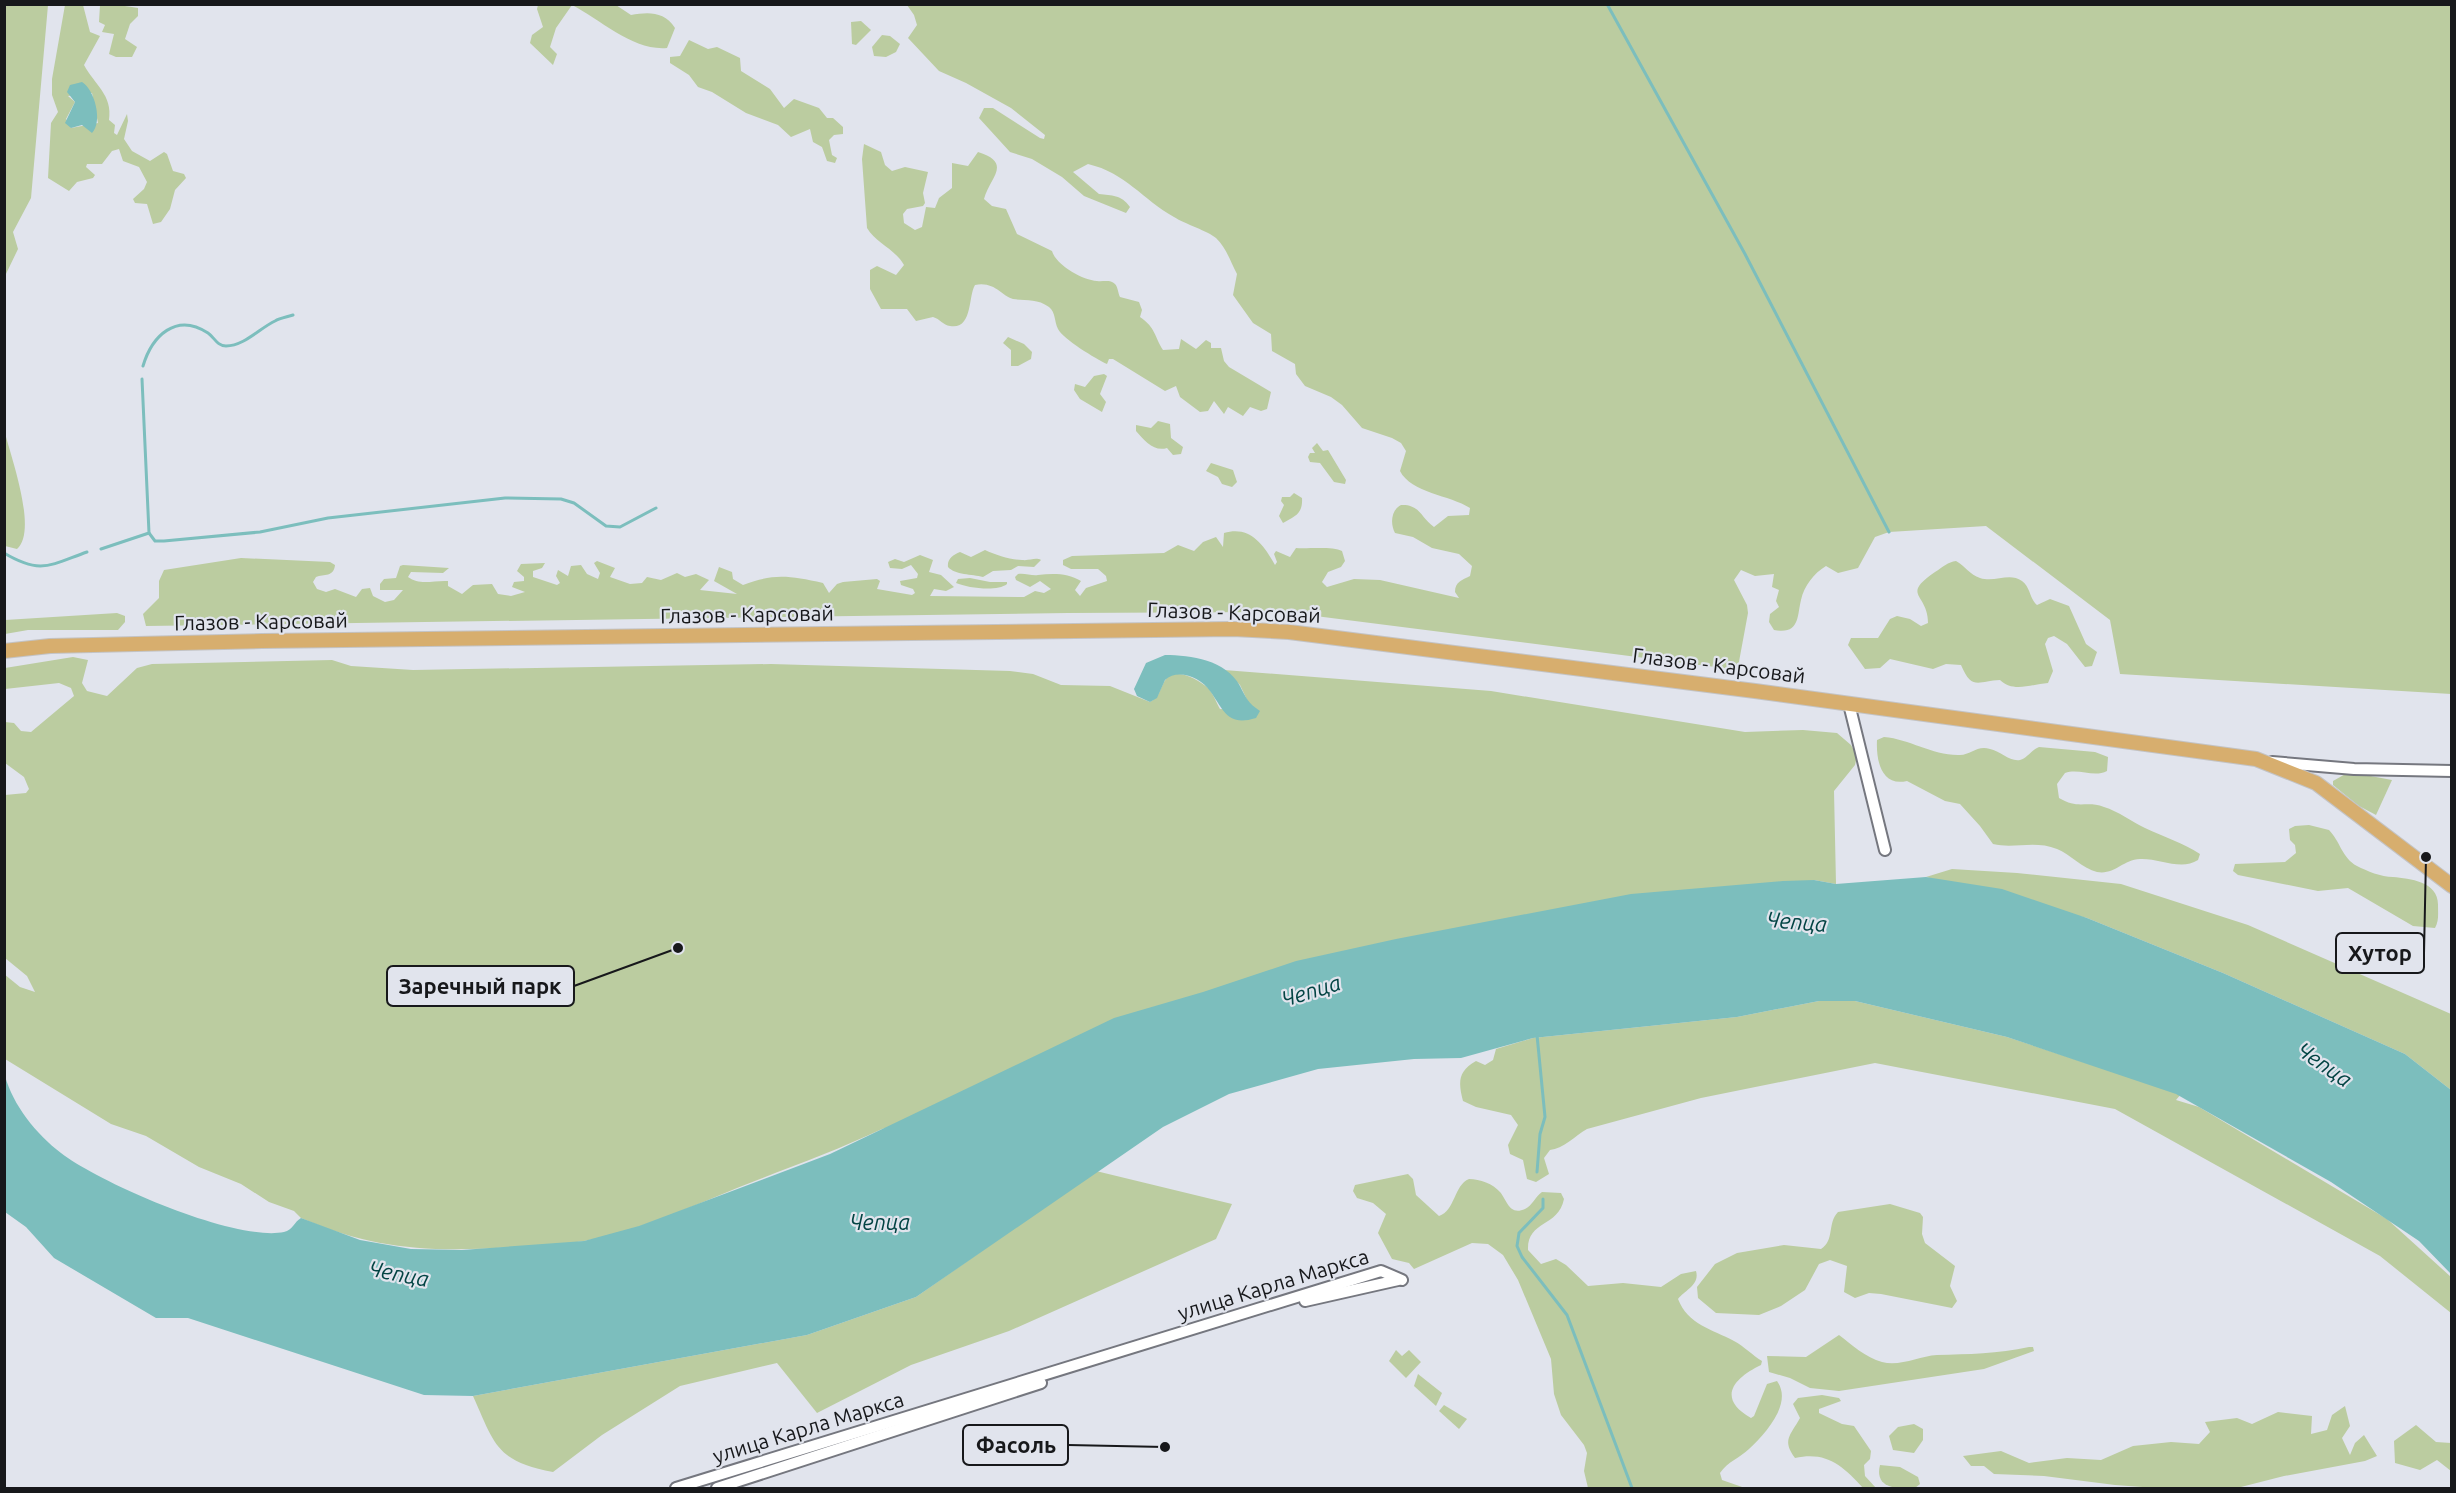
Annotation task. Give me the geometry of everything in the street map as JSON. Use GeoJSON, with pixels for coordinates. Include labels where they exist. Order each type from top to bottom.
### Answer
{"type":"FeatureCollection","features":[{"type":"Feature","properties":{"kind":"main road","name":"Глазов - Карсовай"},"geometry":{"type":"LineString","coordinates":[[4,651],[50,646],[262,641],[1233,629],[1343,638],[2256,759],[2316,783],[2451,886]]}},
{"type":"Feature","properties":{"kind":"street"},"geometry":{"type":"LineString","coordinates":[[1849,704],[1885,850]]}},
{"type":"Feature","properties":{"kind":"street"},"geometry":{"type":"LineString","coordinates":[[2256,759],[2304,766],[2451,771]]}},
{"type":"Feature","properties":{"kind":"street","name":"улица Карла Маркса"},"geometry":{"type":"LineString","coordinates":[[676,1488],[1381,1271],[1402,1280],[1386,1281],[1296,1303],[717,1488]]}},
{"type":"Feature","properties":{"kind":"shaded area"},"geometry":{"type":"Polygon","coordinates":[[[5,4],[48,5],[31,198],[13,232],[18,249],[5,276],[5,4]]]}},
{"type":"Feature","properties":{"kind":"shaded area"},"geometry":{"type":"Polygon","coordinates":[[[543,4],[616,5],[631,15],[649,13],[661,16],[671,22],[675,28],[667,48],[654,48],[630,40],[572,5],[556,28],[550,47],[557,54],[553,65],[530,43],[532,35],[543,27],[537,9],[538,5],[543,4]]]}},
{"type":"Feature","properties":{"kind":"shaded area"},"geometry":{"type":"Polygon","coordinates":[[[65,5],[83,5],[90,32],[100,36],[84,65],[102,90],[108,104],[109,120],[115,125],[114,133],[117,135],[127,114],[128,121],[124,139],[132,151],[150,161],[164,152],[167,154],[173,171],[184,174],[186,178],[175,190],[170,209],[161,222],[153,224],[147,204],[135,203],[133,199],[144,189],[147,182],[139,167],[123,161],[119,149],[112,151],[102,164],[87,164],[86,167],[95,175],[93,178],[77,182],[69,191],[48,178],[51,123],[58,112],[52,95],[52,79],[65,5]],[[92,93],[68,96],[75,102],[66,119],[71,128],[98,123],[92,93]]]}},
{"type":"Feature","properties":{"kind":"shaded area"},"geometry":{"type":"Polygon","coordinates":[[[100,5],[138,8],[138,16],[130,24],[125,39],[137,47],[132,57],[116,57],[109,54],[114,34],[102,32],[105,25],[99,22],[100,5]]]}},
{"type":"Feature","properties":{"kind":"shaded area"},"geometry":{"type":"Polygon","coordinates":[[[907,5],[2451,5],[2451,694],[2120,674],[2110,620],[1986,526],[1889,532],[1875,537],[1858,568],[1838,573],[1826,566],[1814,576],[1802,595],[1796,623],[1789,630],[1774,630],[1769,622],[1770,614],[1779,607],[1776,601],[1779,590],[1772,587],[1774,574],[1755,576],[1741,570],[1734,580],[1747,605],[1748,613],[1738,667],[1731,669],[1284,612],[146,626],[143,614],[159,598],[159,581],[164,570],[241,558],[330,562],[335,565],[333,572],[316,577],[313,582],[317,589],[326,592],[335,589],[356,597],[362,589],[370,588],[373,596],[385,602],[394,600],[403,590],[380,590],[380,584],[384,579],[396,578],[400,566],[403,565],[449,568],[443,573],[411,572],[408,577],[413,580],[448,581],[448,586],[462,594],[473,585],[492,584],[498,594],[511,596],[525,592],[512,587],[514,582],[524,581],[524,577],[517,571],[521,564],[545,563],[542,568],[533,571],[533,577],[557,585],[560,583],[556,576],[558,570],[568,576],[571,566],[581,565],[587,574],[598,579],[600,573],[594,563],[597,561],[615,568],[610,577],[630,584],[642,583],[647,577],[661,580],[677,573],[685,577],[696,574],[709,580],[700,590],[737,594],[714,581],[719,567],[732,572],[733,579],[743,585],[773,577],[791,577],[823,583],[829,593],[837,584],[843,582],[877,579],[880,581],[877,589],[912,595],[915,593],[913,589],[901,585],[900,581],[917,578],[918,574],[911,565],[902,569],[890,568],[888,562],[895,559],[904,562],[920,555],[933,560],[929,572],[941,575],[954,587],[946,591],[934,589],[930,596],[1024,597],[1035,591],[1044,593],[1051,589],[1040,581],[1030,587],[1016,580],[1015,577],[1018,574],[1055,574],[1071,576],[1081,581],[1075,590],[1080,596],[1086,588],[1107,581],[1106,576],[1098,569],[1071,569],[1063,565],[1063,560],[1072,556],[1164,553],[1178,545],[1194,551],[1203,542],[1216,537],[1223,547],[1224,533],[1233,531],[1249,534],[1255,538],[1275,565],[1276,551],[1290,557],[1296,548],[1326,548],[1342,551],[1345,561],[1341,567],[1328,572],[1322,582],[1327,587],[1354,579],[1380,580],[1459,598],[1455,592],[1456,586],[1470,576],[1472,566],[1459,554],[1432,548],[1413,537],[1395,533],[1392,517],[1398,507],[1407,505],[1416,509],[1434,527],[1448,516],[1469,515],[1470,508],[1422,489],[1405,478],[1400,471],[1406,451],[1401,443],[1362,428],[1342,405],[1331,397],[1305,386],[1296,374],[1295,364],[1272,351],[1271,334],[1253,323],[1233,295],[1237,274],[1226,251],[1216,238],[1174,217],[1123,180],[1101,168],[1088,164],[1073,172],[1099,194],[1116,196],[1123,200],[1130,207],[1126,213],[1084,196],[1062,177],[1032,159],[1010,152],[979,118],[984,108],[993,108],[1040,138],[1044,139],[1045,135],[1011,108],[939,71],[908,38],[917,25],[907,5]]]}},
{"type":"Feature","properties":{"kind":"shaded area"},"geometry":{"type":"Polygon","coordinates":[[[861,21],[871,30],[856,45],[852,44],[851,22],[861,21]]]}},
{"type":"Feature","properties":{"kind":"shaded area"},"geometry":{"type":"Polygon","coordinates":[[[882,35],[890,36],[900,44],[896,52],[886,57],[874,56],[872,47],[882,35]]]}},
{"type":"Feature","properties":{"kind":"shaded area"},"geometry":{"type":"Polygon","coordinates":[[[689,40],[708,49],[717,47],[740,58],[741,71],[770,89],[784,108],[794,99],[819,108],[827,118],[833,118],[843,127],[843,134],[834,135],[829,140],[832,155],[837,158],[835,163],[827,161],[822,147],[813,142],[810,129],[791,137],[778,125],[746,113],[712,92],[698,87],[689,75],[670,63],[670,57],[680,56],[689,40]]]}},
{"type":"Feature","properties":{"kind":"shaded area"},"geometry":{"type":"Polygon","coordinates":[[[864,144],[881,152],[885,165],[892,171],[905,167],[928,172],[923,193],[925,203],[923,206],[907,209],[903,214],[904,223],[915,230],[922,227],[926,207],[935,208],[939,198],[952,188],[952,163],[968,166],[978,152],[989,156],[997,166],[984,199],[992,206],[1006,209],[1017,234],[1052,251],[1064,266],[1077,275],[1091,280],[1113,282],[1120,297],[1139,302],[1142,310],[1140,317],[1152,329],[1163,350],[1179,349],[1181,339],[1196,349],[1206,340],[1211,343],[1211,348],[1221,348],[1224,361],[1229,367],[1271,392],[1267,409],[1261,411],[1250,407],[1243,416],[1228,407],[1224,414],[1214,401],[1208,411],[1200,412],[1180,397],[1176,386],[1165,391],[1113,359],[1109,359],[1107,364],[1080,348],[1061,333],[1053,312],[1045,304],[1013,299],[988,285],[975,285],[966,318],[957,326],[950,326],[933,317],[916,321],[907,309],[881,309],[870,289],[870,270],[877,266],[896,275],[904,265],[867,228],[862,159],[864,144]]]}},
{"type":"Feature","properties":{"kind":"shaded area"},"geometry":{"type":"Polygon","coordinates":[[[1008,337],[1024,344],[1032,352],[1031,359],[1018,366],[1011,366],[1011,350],[1003,343],[1008,337]]]}},
{"type":"Feature","properties":{"kind":"shaded area"},"geometry":{"type":"Polygon","coordinates":[[[1104,374],[1107,376],[1100,394],[1106,402],[1102,412],[1080,399],[1074,390],[1075,384],[1085,387],[1094,376],[1104,374]]]}},
{"type":"Feature","properties":{"kind":"shaded area"},"geometry":{"type":"Polygon","coordinates":[[[1158,421],[1170,424],[1171,438],[1183,447],[1181,454],[1173,455],[1167,448],[1154,447],[1136,431],[1136,425],[1151,428],[1158,421]]]}},
{"type":"Feature","properties":{"kind":"shaded area"},"geometry":{"type":"Polygon","coordinates":[[[5,433],[24,511],[23,540],[17,549],[5,546],[5,433]]]}},
{"type":"Feature","properties":{"kind":"shaded area"},"geometry":{"type":"Polygon","coordinates":[[[1317,443],[1323,451],[1328,450],[1346,480],[1345,484],[1334,482],[1320,463],[1310,462],[1308,457],[1310,453],[1315,453],[1312,448],[1317,443]]]}},
{"type":"Feature","properties":{"kind":"shaded area"},"geometry":{"type":"Polygon","coordinates":[[[1211,463],[1233,470],[1237,482],[1232,487],[1222,484],[1218,477],[1206,471],[1211,463]]]}},
{"type":"Feature","properties":{"kind":"shaded area"},"geometry":{"type":"Polygon","coordinates":[[[1294,493],[1302,498],[1300,511],[1283,523],[1279,516],[1284,505],[1281,501],[1282,497],[1290,497],[1294,493]]]}},
{"type":"Feature","properties":{"kind":"shaded area"},"geometry":{"type":"Polygon","coordinates":[[[985,550],[1013,559],[1041,560],[1034,567],[1018,566],[1011,570],[993,571],[983,577],[959,573],[948,567],[950,560],[957,553],[971,557],[985,550]]]}},
{"type":"Feature","properties":{"kind":"shaded area"},"geometry":{"type":"Polygon","coordinates":[[[1956,561],[1980,578],[2017,578],[2027,587],[2037,605],[2050,599],[2069,606],[2086,644],[2097,652],[2092,666],[2085,667],[2067,644],[2054,636],[2048,638],[2045,644],[2053,671],[2048,683],[2017,687],[2000,680],[1976,683],[1969,678],[1961,665],[1946,664],[1933,669],[1890,659],[1880,668],[1865,669],[1848,645],[1851,638],[1878,638],[1890,619],[1897,616],[1910,619],[1921,626],[1928,623],[1927,613],[1917,591],[1919,586],[1935,572],[1956,561]]]}},
{"type":"Feature","properties":{"kind":"shaded area"},"geometry":{"type":"Polygon","coordinates":[[[970,578],[990,582],[1007,582],[1007,584],[996,588],[982,588],[956,583],[958,579],[970,578]]]}},
{"type":"Feature","properties":{"kind":"shaded area"},"geometry":{"type":"Polygon","coordinates":[[[117,613],[125,616],[125,622],[118,630],[28,630],[5,634],[5,620],[117,613]]]}},
{"type":"Feature","properties":{"kind":"shaded area"},"geometry":{"type":"Polygon","coordinates":[[[73,657],[88,660],[82,683],[87,691],[107,696],[137,668],[152,664],[332,660],[351,666],[413,670],[771,664],[1010,671],[1033,674],[1061,685],[1110,686],[1150,702],[1158,695],[1170,675],[1181,674],[1199,681],[1208,688],[1220,709],[1259,711],[1249,704],[1240,685],[1224,670],[1491,691],[1745,732],[1803,730],[1837,733],[1851,745],[1857,756],[1855,765],[1834,791],[1836,884],[1814,880],[882,1129],[673,1214],[607,1236],[558,1244],[486,1249],[432,1249],[406,1247],[355,1237],[301,1218],[294,1211],[269,1202],[241,1184],[199,1167],[146,1136],[111,1124],[5,1059],[4,974],[20,987],[35,992],[27,976],[5,958],[5,795],[26,793],[29,789],[24,777],[5,763],[5,722],[14,723],[21,731],[31,732],[74,696],[71,688],[59,683],[5,689],[5,668],[73,657]]]}},
{"type":"Feature","properties":{"kind":"shaded area"},"geometry":{"type":"Polygon","coordinates":[[[1884,737],[1950,755],[1964,755],[1985,748],[2020,760],[2039,747],[2095,752],[2108,757],[2107,771],[2102,773],[2065,773],[2057,784],[2059,798],[2066,802],[2098,805],[2114,811],[2194,850],[2200,854],[2198,860],[2177,864],[2140,859],[2109,871],[2097,872],[2049,846],[1993,844],[1960,804],[1945,801],[1907,781],[1898,782],[1886,776],[1879,763],[1877,748],[1877,740],[1884,737]]]}},
{"type":"Feature","properties":{"kind":"shaded area"},"geometry":{"type":"Polygon","coordinates":[[[2349,772],[2392,780],[2376,815],[2359,806],[2333,785],[2333,781],[2349,772]]]}},
{"type":"Feature","properties":{"kind":"shaded area"},"geometry":{"type":"Polygon","coordinates":[[[2309,825],[2329,830],[2344,854],[2357,866],[2379,875],[2415,880],[2429,886],[2437,898],[2438,917],[2435,928],[2413,926],[2348,888],[2318,891],[2238,875],[2233,871],[2235,864],[2285,862],[2296,853],[2295,845],[2290,840],[2289,829],[2309,825]]]}},
{"type":"Feature","properties":{"kind":"shaded area"},"geometry":{"type":"Polygon","coordinates":[[[1952,869],[2121,884],[2248,925],[2451,1014],[2451,1090],[2405,1054],[2223,973],[2087,918],[1926,877],[1952,869]]]}},
{"type":"Feature","properties":{"kind":"shaded area"},"geometry":{"type":"Polygon","coordinates":[[[1819,1001],[1855,1001],[2007,1037],[2181,1094],[2176,1100],[2199,1107],[2387,1219],[2451,1277],[2451,1313],[2380,1256],[2115,1109],[1875,1063],[1701,1098],[1587,1129],[1564,1145],[1550,1150],[1544,1158],[1549,1174],[1536,1182],[1527,1179],[1523,1160],[1510,1154],[1508,1145],[1518,1125],[1511,1115],[1476,1107],[1463,1101],[1460,1083],[1463,1073],[1470,1065],[1476,1061],[1485,1065],[1493,1060],[1496,1049],[1533,1038],[1737,1017],[1819,1001]]]}},
{"type":"Feature","properties":{"kind":"shaded area"},"geometry":{"type":"Polygon","coordinates":[[[1096,1171],[1232,1204],[1216,1239],[1009,1331],[911,1365],[817,1413],[777,1363],[680,1386],[602,1435],[553,1472],[534,1468],[508,1456],[493,1439],[473,1396],[807,1335],[916,1297],[1096,1171]]]}},
{"type":"Feature","properties":{"kind":"shaded area"},"geometry":{"type":"Polygon","coordinates":[[[1408,1174],[1413,1179],[1416,1195],[1439,1216],[1448,1209],[1460,1187],[1469,1179],[1482,1181],[1494,1187],[1512,1209],[1520,1211],[1527,1208],[1542,1192],[1561,1193],[1564,1199],[1561,1208],[1556,1215],[1532,1233],[1528,1250],[1541,1264],[1556,1259],[1566,1265],[1588,1286],[1623,1283],[1661,1287],[1681,1274],[1696,1271],[1694,1284],[1678,1299],[1682,1308],[1694,1321],[1738,1343],[1762,1361],[1761,1365],[1737,1382],[1732,1396],[1734,1403],[1740,1411],[1751,1418],[1754,1416],[1767,1384],[1777,1381],[1781,1390],[1780,1408],[1770,1426],[1749,1449],[1720,1473],[1722,1480],[1745,1488],[1588,1488],[1584,1471],[1587,1453],[1584,1445],[1561,1415],[1554,1394],[1551,1359],[1518,1280],[1503,1255],[1488,1244],[1472,1243],[1414,1269],[1409,1263],[1392,1259],[1378,1233],[1386,1214],[1373,1203],[1357,1198],[1353,1191],[1355,1185],[1408,1174]]]}},
{"type":"Feature","properties":{"kind":"shaded area"},"geometry":{"type":"Polygon","coordinates":[[[1890,1204],[1920,1213],[1923,1217],[1922,1234],[1925,1243],[1955,1266],[1950,1286],[1957,1301],[1952,1308],[1881,1294],[1869,1293],[1855,1298],[1844,1292],[1847,1266],[1830,1260],[1819,1264],[1805,1290],[1781,1306],[1759,1315],[1716,1313],[1698,1298],[1697,1287],[1715,1264],[1737,1253],[1784,1245],[1821,1249],[1828,1241],[1838,1212],[1890,1204]]]}},
{"type":"Feature","properties":{"kind":"shaded area"},"geometry":{"type":"Polygon","coordinates":[[[1839,1335],[1870,1357],[1889,1363],[1937,1355],[1972,1354],[2029,1347],[2033,1347],[2034,1351],[1984,1369],[1839,1391],[1810,1388],[1790,1378],[1769,1372],[1767,1356],[1806,1357],[1839,1335]]]}},
{"type":"Feature","properties":{"kind":"shaded area"},"geometry":{"type":"Polygon","coordinates":[[[1396,1350],[1402,1356],[1409,1350],[1421,1362],[1406,1378],[1389,1361],[1396,1350]]]}},
{"type":"Feature","properties":{"kind":"shaded area"},"geometry":{"type":"Polygon","coordinates":[[[1418,1374],[1442,1393],[1436,1406],[1414,1386],[1418,1374]]]}},
{"type":"Feature","properties":{"kind":"shaded area"},"geometry":{"type":"Polygon","coordinates":[[[1822,1395],[1839,1398],[1841,1401],[1819,1409],[1819,1413],[1842,1424],[1854,1426],[1871,1451],[1870,1459],[1864,1465],[1865,1476],[1876,1488],[1863,1488],[1834,1462],[1816,1457],[1795,1458],[1791,1452],[1789,1438],[1800,1418],[1793,1404],[1798,1398],[1822,1395]]]}},
{"type":"Feature","properties":{"kind":"shaded area"},"geometry":{"type":"Polygon","coordinates":[[[1444,1405],[1467,1419],[1459,1429],[1439,1411],[1444,1405]]]}},
{"type":"Feature","properties":{"kind":"shaded area"},"geometry":{"type":"Polygon","coordinates":[[[2345,1406],[2350,1426],[2342,1438],[2350,1455],[2355,1443],[2364,1435],[2377,1456],[2365,1461],[2284,1476],[2237,1488],[2156,1488],[2044,1476],[1994,1474],[1984,1466],[1971,1466],[1963,1456],[2001,1451],[2029,1463],[2067,1458],[2101,1460],[2133,1446],[2171,1442],[2199,1444],[2210,1432],[2205,1422],[2237,1418],[2252,1424],[2278,1412],[2312,1416],[2311,1434],[2327,1430],[2332,1415],[2345,1406]]]}},
{"type":"Feature","properties":{"kind":"shaded area"},"geometry":{"type":"Polygon","coordinates":[[[1914,1424],[1923,1429],[1923,1440],[1914,1453],[1893,1450],[1889,1436],[1898,1427],[1914,1424]]]}},
{"type":"Feature","properties":{"kind":"shaded area"},"geometry":{"type":"Polygon","coordinates":[[[2416,1425],[2436,1442],[2451,1443],[2451,1471],[2437,1460],[2420,1470],[2395,1463],[2394,1441],[2416,1425]]]}},
{"type":"Feature","properties":{"kind":"shaded area"},"geometry":{"type":"Polygon","coordinates":[[[1880,1465],[1900,1467],[1918,1477],[1920,1484],[1915,1488],[1889,1486],[1881,1479],[1880,1465]]]}},
{"type":"Feature","properties":{"kind":"water"},"geometry":{"type":"Polygon","coordinates":[[[82,82],[91,92],[96,106],[97,122],[92,133],[82,125],[71,128],[65,123],[75,102],[67,92],[70,85],[82,82]]]}},
{"type":"Feature","properties":{"kind":"water"},"geometry":{"type":"Polygon","coordinates":[[[1165,655],[1196,658],[1226,670],[1234,677],[1250,703],[1260,711],[1256,718],[1239,720],[1227,715],[1206,686],[1189,676],[1170,676],[1165,680],[1157,698],[1150,702],[1137,696],[1134,689],[1146,663],[1165,655]]]}},
{"type":"Feature","properties":{"kind":"water","name":"Чепца"},"geometry":{"type":"Polygon","coordinates":[[[1926,877],[2002,889],[2087,918],[2223,973],[2405,1054],[2451,1090],[2451,1274],[2419,1241],[2331,1182],[2176,1094],[2007,1037],[1855,1001],[1819,1001],[1737,1017],[1533,1038],[1461,1058],[1414,1059],[1318,1069],[1229,1094],[1163,1127],[916,1297],[807,1335],[473,1396],[424,1395],[188,1318],[156,1318],[54,1258],[26,1227],[5,1212],[5,1076],[14,1098],[27,1118],[61,1153],[136,1194],[202,1219],[262,1233],[287,1231],[301,1218],[360,1240],[411,1249],[462,1250],[584,1241],[639,1226],[830,1154],[1114,1018],[1296,961],[1396,939],[1631,894],[1783,881],[1814,880],[1836,884],[1926,877]]]}},
{"type":"Feature","properties":{"kind":"waterway"},"geometry":{"type":"LineString","coordinates":[[1607,4],[1745,254],[1889,532]]}},
{"type":"Feature","properties":{"kind":"waterway"},"geometry":{"type":"LineString","coordinates":[[143,366],[152,345],[167,330],[176,326],[196,327],[208,333],[220,345],[226,346],[239,343],[269,324],[293,315]]}},
{"type":"Feature","properties":{"kind":"waterway"},"geometry":{"type":"LineString","coordinates":[[101,549],[149,533],[142,379]]}},
{"type":"Feature","properties":{"kind":"waterway"},"geometry":{"type":"LineString","coordinates":[[149,533],[155,541],[164,541],[260,532],[328,518],[505,498],[561,499],[574,503],[606,526],[620,527],[656,508]]}},
{"type":"Feature","properties":{"kind":"waterway"},"geometry":{"type":"LineString","coordinates":[[4,553],[27,564],[46,566],[87,552]]}},
{"type":"Feature","properties":{"kind":"waterway"},"geometry":{"type":"LineString","coordinates":[[1537,1035],[1545,1117],[1540,1134],[1537,1172]]}},
{"type":"Feature","properties":{"kind":"waterway"},"geometry":{"type":"LineString","coordinates":[[1543,1199],[1543,1208],[1519,1233],[1517,1246],[1522,1257],[1567,1315],[1632,1488]]}},
{"type":"Feature","properties":{"kind":"place","name":"Хутор"},"geometry":{"type":"Point","coordinates":[2426,857]}},
{"type":"Feature","properties":{"kind":"place","name":"Заречный парк"},"geometry":{"type":"Point","coordinates":[678,948]}},
{"type":"Feature","properties":{"kind":"place","name":"Фасоль"},"geometry":{"type":"Point","coordinates":[1165,1447]}}]}
